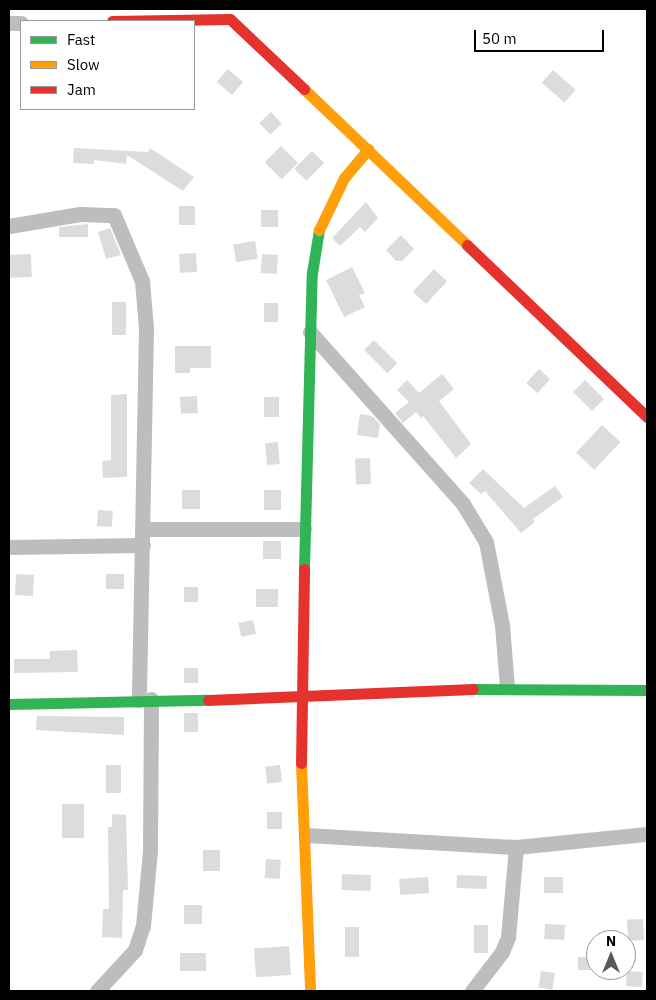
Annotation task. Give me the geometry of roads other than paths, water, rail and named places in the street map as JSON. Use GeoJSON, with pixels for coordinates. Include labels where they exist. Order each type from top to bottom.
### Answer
{"type":"FeatureCollection","features":[{"type":"Feature","properties":{"kind":"street"},"geometry":{"type":"LineString","coordinates":[[130,20],[235,14],[368,149],[647,417]]}},
{"type":"Feature","properties":{"kind":"street"},"geometry":{"type":"LineString","coordinates":[[310,991],[301,698],[310,332],[316,241],[325,213],[344,178],[368,149]]}},
{"type":"Feature","properties":{"kind":"street"},"geometry":{"type":"LineString","coordinates":[[9,226],[103,212],[114,215],[121,224],[142,281],[144,307],[143,545],[145,700],[150,850],[143,926],[134,950],[97,991]]}},
{"type":"Feature","properties":{"kind":"street"},"geometry":{"type":"LineString","coordinates":[[310,332],[462,504],[486,542],[502,625],[507,687]]}},
{"type":"Feature","properties":{"kind":"street"},"geometry":{"type":"LineString","coordinates":[[143,529],[304,528]]}},
{"type":"Feature","properties":{"kind":"street"},"geometry":{"type":"LineString","coordinates":[[9,547],[143,545]]}},
{"type":"Feature","properties":{"kind":"street"},"geometry":{"type":"LineString","coordinates":[[9,704],[301,698],[507,687],[647,690]]}},
{"type":"Feature","properties":{"kind":"street"},"geometry":{"type":"LineString","coordinates":[[306,835],[516,847],[647,834]]}},
{"type":"Feature","properties":{"kind":"street"},"geometry":{"type":"LineString","coordinates":[[472,991],[502,952],[508,937],[516,847]]}}]}
